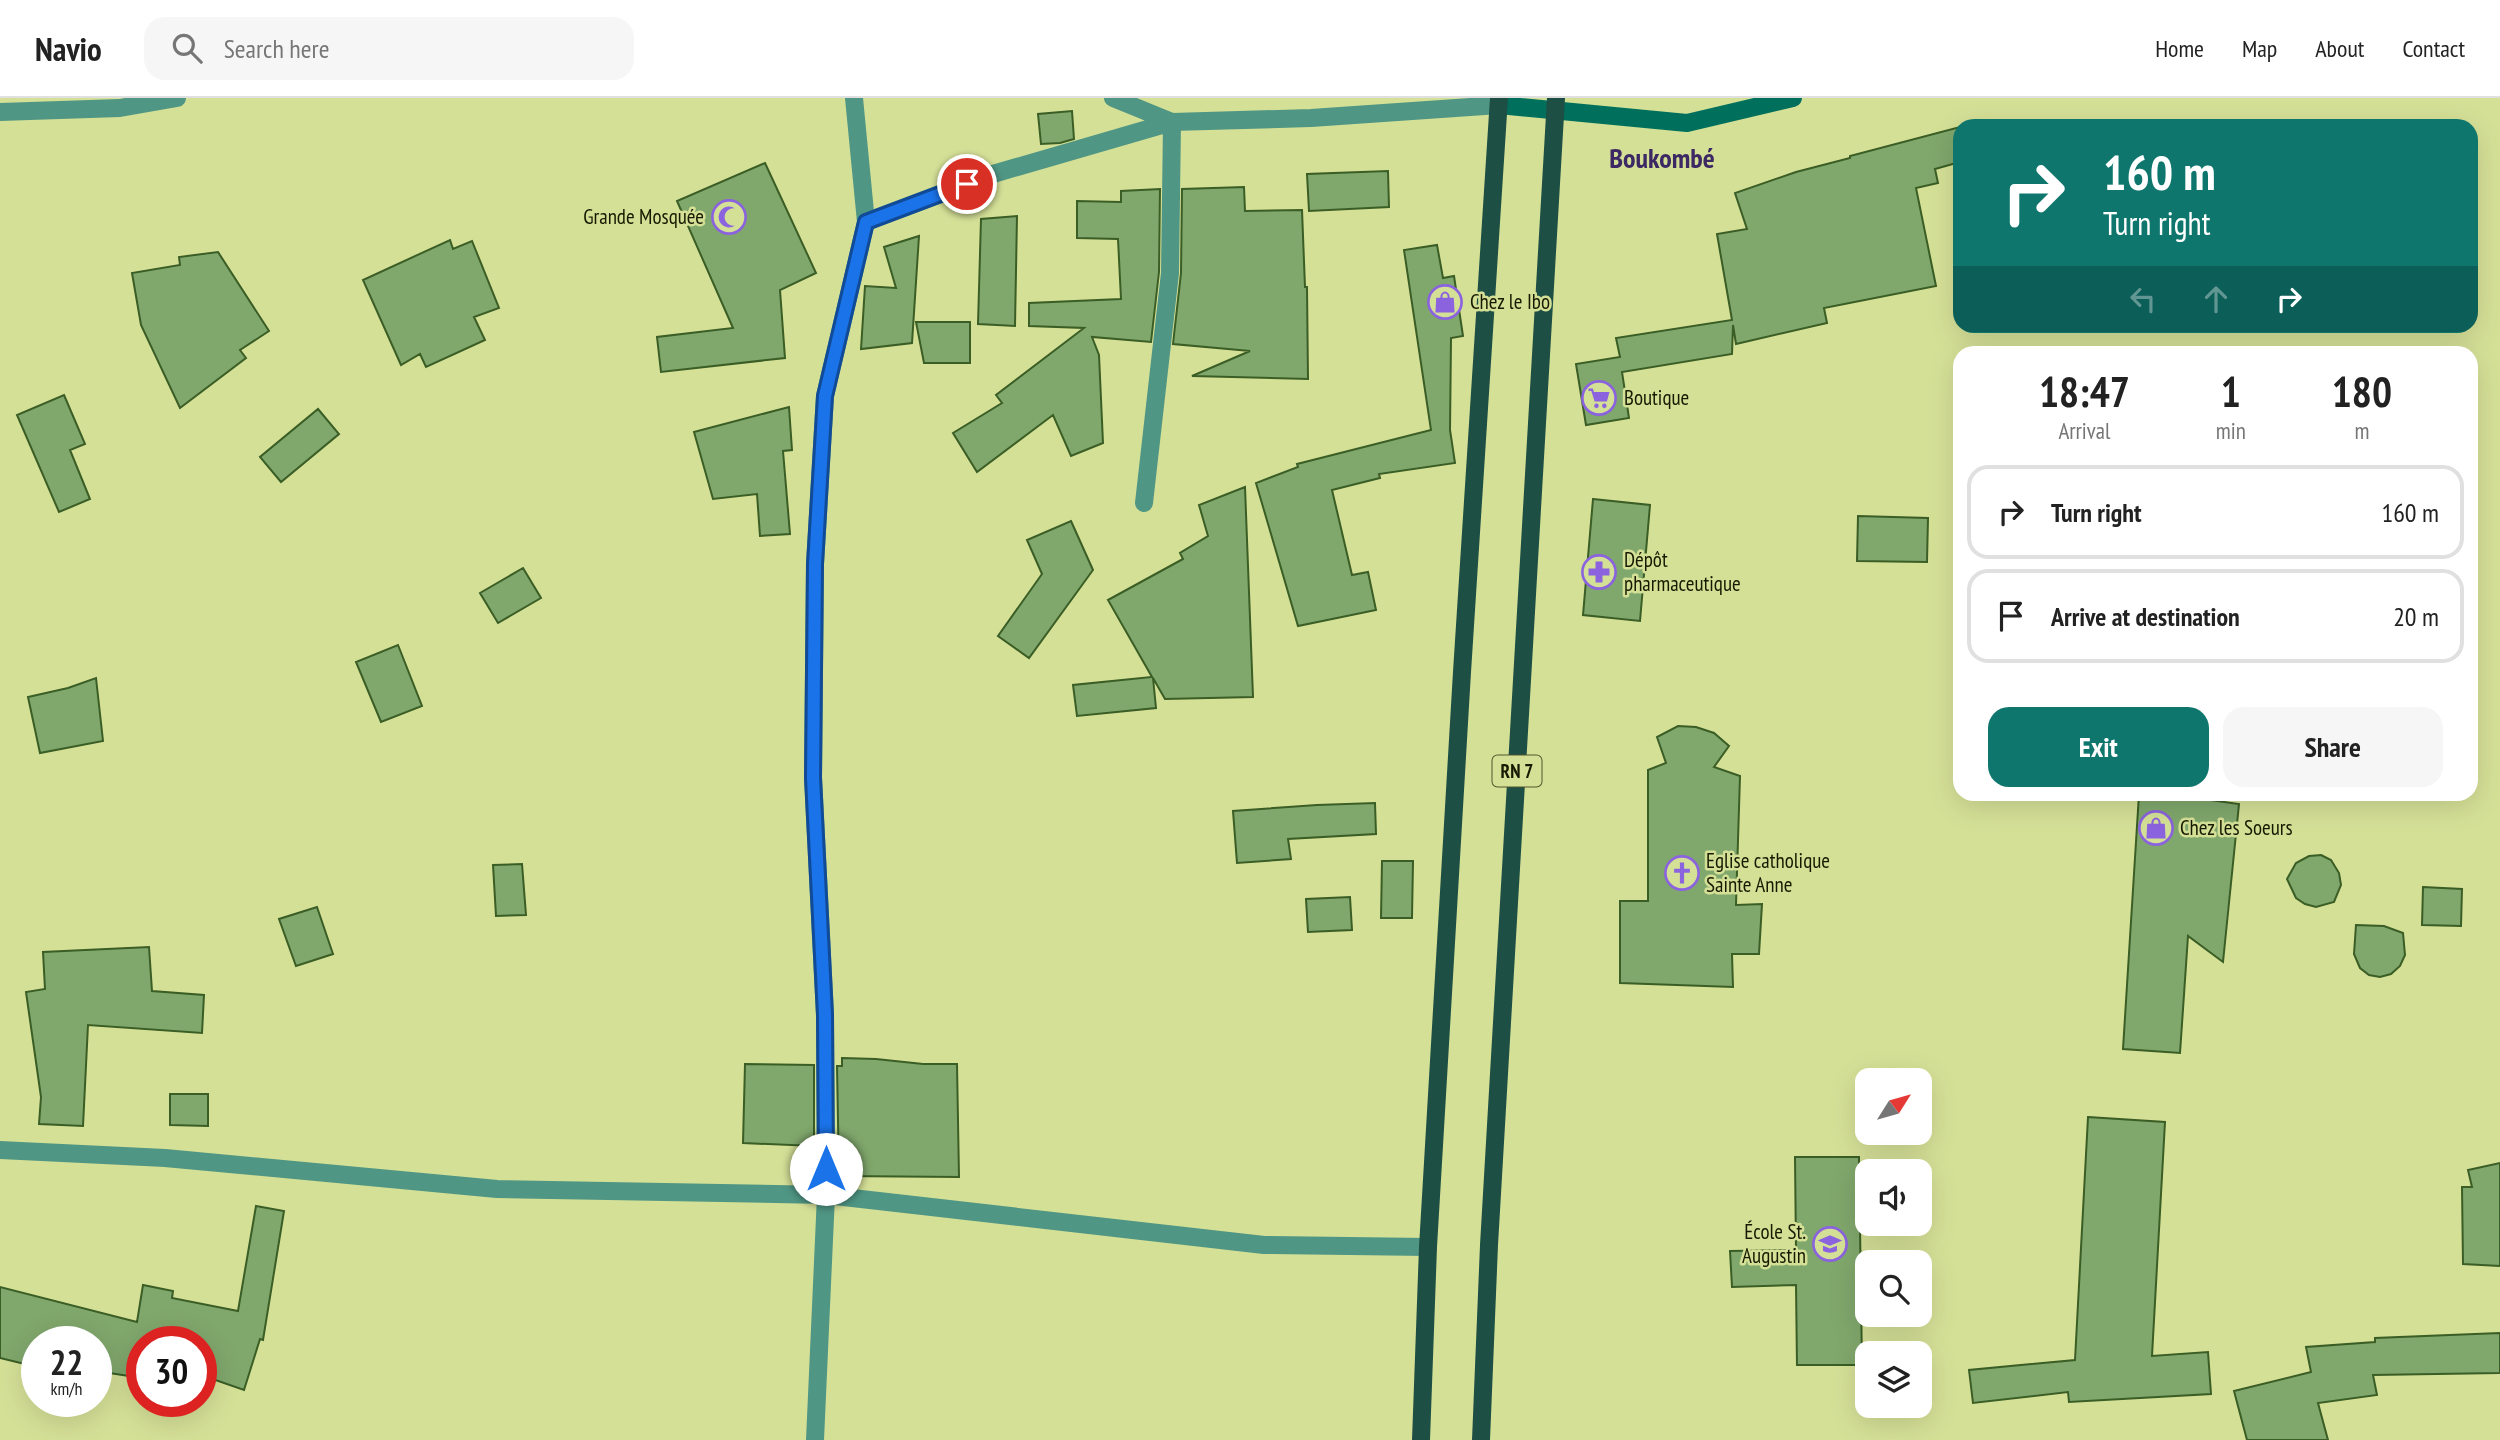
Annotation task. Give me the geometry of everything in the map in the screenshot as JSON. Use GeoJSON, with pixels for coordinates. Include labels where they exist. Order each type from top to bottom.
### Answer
{"type":"FeatureCollection","features":[{"type":"Feature","properties":{"kind":"main road"},"geometry":{"type":"LineString","coordinates":[[1421,1440],[1429,1247],[1461,686],[1499,102],[1555,104],[1688,123],[1793,98]]}},
{"type":"Feature","properties":{"kind":"main road","name":"RN 7"},"geometry":{"type":"LineString","coordinates":[[1481,1440],[1489,1245],[1555,104]]}},
{"type":"Feature","properties":{"kind":"street"},"geometry":{"type":"LineString","coordinates":[[0,112],[120,108],[177,98]]}},
{"type":"Feature","properties":{"kind":"street"},"geometry":{"type":"LineString","coordinates":[[815,1440],[826,1195],[825,1015],[813,778],[815,564],[825,396],[866,222],[854,98]]}},
{"type":"Feature","properties":{"kind":"street"},"geometry":{"type":"LineString","coordinates":[[1123,100],[1172,121]]}},
{"type":"Feature","properties":{"kind":"street"},"geometry":{"type":"LineString","coordinates":[[866,222],[993,174],[1172,121],[1311,118],[1499,102]]}},
{"type":"Feature","properties":{"kind":"street"},"geometry":{"type":"LineString","coordinates":[[1144,503],[1170,273],[1172,121]]}},
{"type":"Feature","properties":{"kind":"street"},"geometry":{"type":"LineString","coordinates":[[0,1150],[165,1158],[497,1189],[826,1195],[1264,1245],[1429,1247]]}},
{"type":"Feature","properties":{"kind":"building"},"geometry":{"type":"Polygon","coordinates":[[[1072,111],[1074,139],[1041,144],[1038,114],[1072,111]]]}},
{"type":"Feature","properties":{"kind":"building"},"geometry":{"type":"Polygon","coordinates":[[[1953,129],[1953,164],[1935,169],[1938,183],[1916,188],[1936,286],[1824,308],[1827,323],[1736,344],[1733,325],[1732,354],[1622,372],[1629,418],[1586,425],[1576,364],[1620,357],[1616,338],[1732,320],[1717,234],[1747,229],[1735,193],[1850,156],[1953,129]]]}},
{"type":"Feature","properties":{"kind":"building"},"geometry":{"type":"Polygon","coordinates":[[[765,163],[816,273],[780,290],[785,358],[661,372],[657,337],[733,328],[677,201],[765,163]]]}},
{"type":"Feature","properties":{"kind":"building"},"geometry":{"type":"Polygon","coordinates":[[[1388,171],[1389,207],[1309,211],[1307,174],[1388,171]]]}},
{"type":"Feature","properties":{"kind":"building"},"geometry":{"type":"Polygon","coordinates":[[[1244,187],[1245,211],[1302,210],[1307,287],[1308,379],[1192,376],[1250,351],[1173,344],[1181,273],[1182,189],[1244,187]]]}},
{"type":"Feature","properties":{"kind":"building"},"geometry":{"type":"Polygon","coordinates":[[[1160,189],[1159,272],[1151,342],[1092,337],[1099,355],[1103,443],[1071,456],[1053,415],[977,472],[953,433],[1002,403],[996,395],[1084,328],[1029,326],[1029,303],[1121,299],[1118,239],[1077,238],[1077,201],[1121,202],[1121,191],[1160,189]]]}},
{"type":"Feature","properties":{"kind":"building"},"geometry":{"type":"Polygon","coordinates":[[[1017,216],[1015,326],[978,324],[981,219],[1017,216]]]}},
{"type":"Feature","properties":{"kind":"building"},"geometry":{"type":"Polygon","coordinates":[[[919,236],[912,343],[861,349],[865,286],[896,288],[884,247],[919,236]]]}},
{"type":"Feature","properties":{"kind":"building"},"geometry":{"type":"Polygon","coordinates":[[[450,240],[453,249],[472,241],[499,308],[474,317],[485,340],[426,367],[420,354],[401,365],[363,280],[450,240]]]}},
{"type":"Feature","properties":{"kind":"building"},"geometry":{"type":"Polygon","coordinates":[[[1437,245],[1443,278],[1454,276],[1463,336],[1451,338],[1450,430],[1455,463],[1379,474],[1380,478],[1332,490],[1352,575],[1368,572],[1376,610],[1298,626],[1256,483],[1298,467],[1297,464],[1431,430],[1404,250],[1437,245]]]}},
{"type":"Feature","properties":{"kind":"building"},"geometry":{"type":"Polygon","coordinates":[[[218,252],[269,331],[240,350],[246,358],[180,408],[141,325],[132,273],[180,265],[179,257],[218,252]]]}},
{"type":"Feature","properties":{"kind":"building"},"geometry":{"type":"Polygon","coordinates":[[[916,322],[970,322],[970,363],[924,363],[916,322]]]}},
{"type":"Feature","properties":{"kind":"building"},"geometry":{"type":"Polygon","coordinates":[[[64,395],[85,444],[70,450],[90,499],[59,512],[17,415],[64,395]]]}},
{"type":"Feature","properties":{"kind":"building"},"geometry":{"type":"Polygon","coordinates":[[[789,407],[792,450],[783,451],[790,534],[760,536],[757,494],[713,499],[694,432],[789,407]]]}},
{"type":"Feature","properties":{"kind":"building"},"geometry":{"type":"Polygon","coordinates":[[[318,409],[339,434],[281,482],[260,457],[318,409]]]}},
{"type":"Feature","properties":{"kind":"building"},"geometry":{"type":"Polygon","coordinates":[[[1245,487],[1253,697],[1165,699],[1153,678],[1156,708],[1077,716],[1073,685],[1152,677],[1108,600],[1183,559],[1180,553],[1208,536],[1199,505],[1245,487]]]}},
{"type":"Feature","properties":{"kind":"building"},"geometry":{"type":"Polygon","coordinates":[[[1593,499],[1650,505],[1640,621],[1583,615],[1593,499]]]}},
{"type":"Feature","properties":{"kind":"building"},"geometry":{"type":"Polygon","coordinates":[[[1858,516],[1928,518],[1927,562],[1857,561],[1858,516]]]}},
{"type":"Feature","properties":{"kind":"building"},"geometry":{"type":"Polygon","coordinates":[[[1071,521],[1093,570],[1029,658],[998,636],[1042,574],[1027,540],[1071,521]]]}},
{"type":"Feature","properties":{"kind":"building"},"geometry":{"type":"Polygon","coordinates":[[[523,568],[541,598],[498,623],[480,593],[523,568]]]}},
{"type":"Feature","properties":{"kind":"building"},"geometry":{"type":"Polygon","coordinates":[[[398,645],[422,706],[381,722],[356,662],[398,645]]]}},
{"type":"Feature","properties":{"kind":"building"},"geometry":{"type":"Polygon","coordinates":[[[96,678],[103,741],[40,753],[28,697],[96,678]]]}},
{"type":"Feature","properties":{"kind":"building"},"geometry":{"type":"Polygon","coordinates":[[[1678,726],[1696,727],[1714,733],[1729,746],[1714,767],[1740,776],[1736,905],[1762,904],[1759,954],[1732,954],[1733,987],[1620,983],[1620,901],[1648,901],[1648,770],[1666,763],[1657,737],[1678,726]]]}},
{"type":"Feature","properties":{"kind":"building"},"geometry":{"type":"Polygon","coordinates":[[[2139,801],[2218,801],[2239,804],[2223,962],[2188,936],[2180,1053],[2123,1049],[2139,801]]]}},
{"type":"Feature","properties":{"kind":"building"},"geometry":{"type":"Polygon","coordinates":[[[1375,803],[1376,834],[1288,839],[1291,859],[1237,863],[1233,811],[1375,803]]]}},
{"type":"Feature","properties":{"kind":"building"},"geometry":{"type":"Polygon","coordinates":[[[2321,855],[2331,860],[2339,873],[2341,885],[2334,902],[2316,907],[2296,898],[2287,879],[2296,863],[2309,856],[2321,855]]]}},
{"type":"Feature","properties":{"kind":"building"},"geometry":{"type":"Polygon","coordinates":[[[1382,861],[1413,861],[1412,918],[1381,918],[1382,861]]]}},
{"type":"Feature","properties":{"kind":"building"},"geometry":{"type":"Polygon","coordinates":[[[522,864],[526,915],[496,916],[493,865],[522,864]]]}},
{"type":"Feature","properties":{"kind":"building"},"geometry":{"type":"Polygon","coordinates":[[[2423,887],[2462,889],[2461,926],[2422,925],[2423,887]]]}},
{"type":"Feature","properties":{"kind":"building"},"geometry":{"type":"Polygon","coordinates":[[[1350,897],[1352,930],[1308,932],[1306,899],[1350,897]]]}},
{"type":"Feature","properties":{"kind":"building"},"geometry":{"type":"Polygon","coordinates":[[[317,907],[333,954],[296,966],[279,919],[317,907]]]}},
{"type":"Feature","properties":{"kind":"building"},"geometry":{"type":"Polygon","coordinates":[[[2356,925],[2384,926],[2403,933],[2405,955],[2400,966],[2391,974],[2380,977],[2369,975],[2360,968],[2354,954],[2356,925]]]}},
{"type":"Feature","properties":{"kind":"building"},"geometry":{"type":"Polygon","coordinates":[[[149,947],[152,991],[204,995],[202,1033],[88,1025],[83,1126],[39,1124],[41,1097],[26,992],[45,989],[43,952],[149,947]]]}},
{"type":"Feature","properties":{"kind":"building"},"geometry":{"type":"Polygon","coordinates":[[[842,1058],[957,1064],[959,1177],[839,1176],[837,1066],[842,1066],[842,1058]]]}},
{"type":"Feature","properties":{"kind":"building"},"geometry":{"type":"Polygon","coordinates":[[[745,1064],[814,1065],[814,1146],[743,1143],[745,1064]]]}},
{"type":"Feature","properties":{"kind":"building"},"geometry":{"type":"Polygon","coordinates":[[[170,1094],[208,1094],[208,1126],[170,1125],[170,1094]]]}},
{"type":"Feature","properties":{"kind":"building"},"geometry":{"type":"Polygon","coordinates":[[[2088,1117],[2165,1122],[2152,1356],[2208,1352],[2211,1394],[2069,1402],[2068,1392],[1973,1403],[1969,1370],[2075,1360],[2088,1117]]]}},
{"type":"Feature","properties":{"kind":"building"},"geometry":{"type":"Polygon","coordinates":[[[1795,1157],[1859,1157],[1855,1159],[1855,1236],[1860,1236],[1860,1250],[1855,1250],[1855,1327],[1861,1327],[1862,1341],[1855,1341],[1855,1365],[1797,1365],[1796,1285],[1732,1287],[1730,1251],[1796,1250],[1795,1157]]]}},
{"type":"Feature","properties":{"kind":"building"},"geometry":{"type":"Polygon","coordinates":[[[2500,1163],[2500,1266],[2463,1264],[2462,1187],[2472,1187],[2468,1170],[2500,1163]]]}},
{"type":"Feature","properties":{"kind":"building"},"geometry":{"type":"Polygon","coordinates":[[[256,1206],[284,1211],[263,1340],[260,1339],[244,1390],[217,1381],[217,1326],[126,1326],[126,1376],[112,1373],[112,1326],[21,1326],[21,1363],[0,1358],[0,1287],[137,1322],[143,1285],[173,1291],[172,1298],[238,1311],[256,1206]]]}},
{"type":"Feature","properties":{"kind":"building"},"geometry":{"type":"Polygon","coordinates":[[[2500,1333],[2500,1373],[2373,1375],[2377,1395],[2318,1403],[2328,1440],[2247,1440],[2234,1391],[2311,1372],[2306,1347],[2375,1342],[2375,1338],[2500,1333]]]}},
{"type":"Feature","properties":{"kind":"place","name":"Grande Mosquée"},"geometry":{"type":"Point","coordinates":[729,217]}},
{"type":"Feature","properties":{"kind":"place","name":"Chez le Ibo"},"geometry":{"type":"Point","coordinates":[1445,302]}},
{"type":"Feature","properties":{"kind":"place","name":"Boutique"},"geometry":{"type":"Point","coordinates":[1599,398]}},
{"type":"Feature","properties":{"kind":"place","name":"Dépôt pharmaceutique"},"geometry":{"type":"Point","coordinates":[1599,572]}},
{"type":"Feature","properties":{"kind":"place","name":"Chez les Soeurs"},"geometry":{"type":"Point","coordinates":[2156,828]}},
{"type":"Feature","properties":{"kind":"place","name":"Eglise catholique Sainte Anne"},"geometry":{"type":"Point","coordinates":[1682,873]}},
{"type":"Feature","properties":{"kind":"place","name":"École St. Augustin"},"geometry":{"type":"Point","coordinates":[1830,1244]}},
{"type":"Feature","properties":{"kind":"district","name":"Boukombé"},"geometry":{"type":"Point","coordinates":[1662,158]}},
{"type":"Feature","properties":{"kind":"route"},"geometry":{"type":"LineString","coordinates":[[826,1169],[825,1015],[813,778],[815,564],[825,396],[866,222],[967,184]]}}]}
